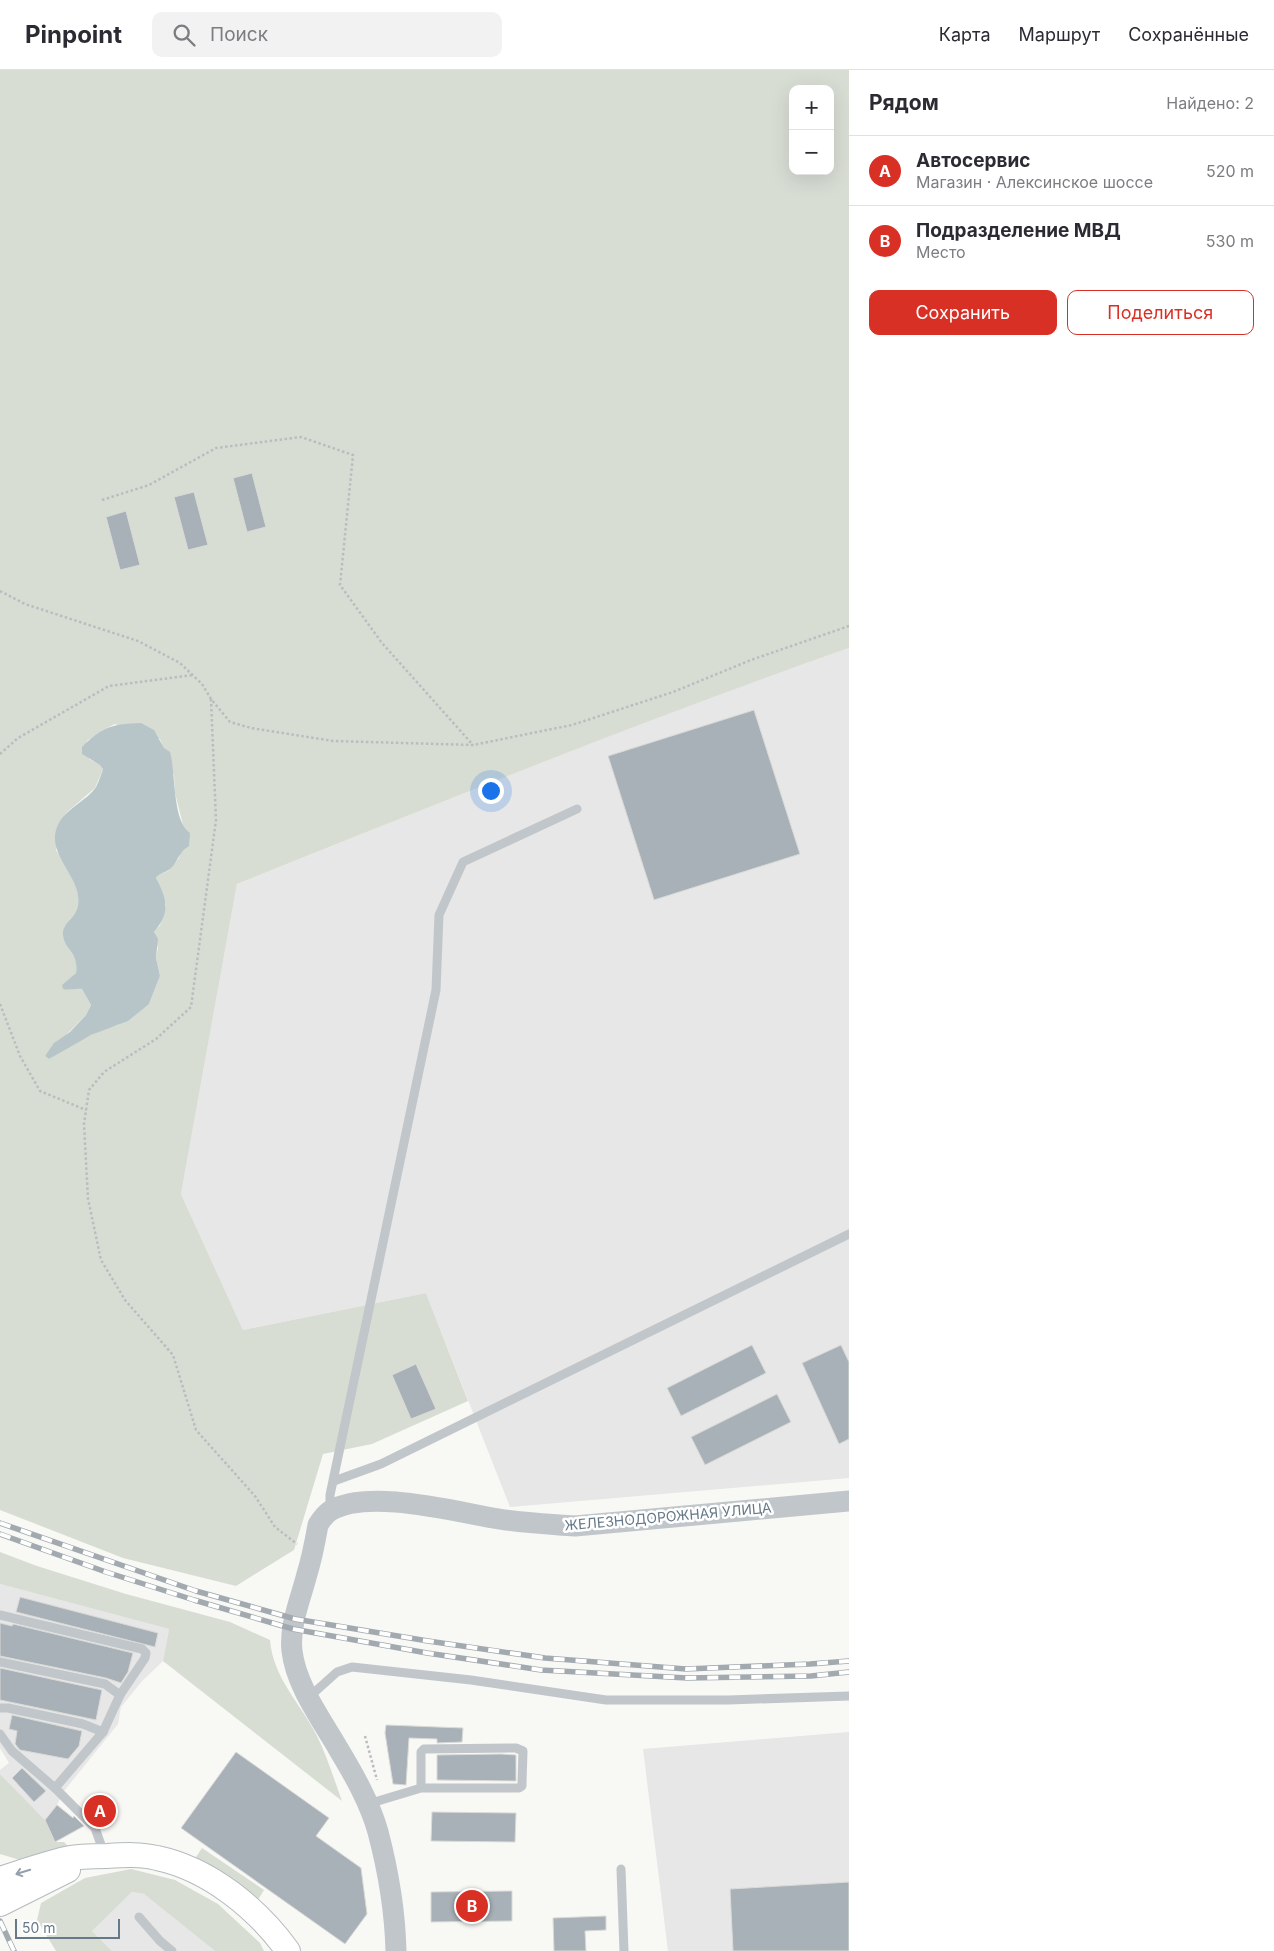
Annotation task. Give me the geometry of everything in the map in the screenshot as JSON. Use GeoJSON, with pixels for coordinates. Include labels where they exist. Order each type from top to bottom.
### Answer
{"type":"FeatureCollection","features":[{"type":"Feature","properties":{"kind":"main road"},"geometry":{"type":"LineString","coordinates":[[0,1879],[65,1859],[130,1855],[156,1858],[188,1868],[222,1887],[251,1909],[277,1936],[288,1951]]}},
{"type":"Feature","properties":{"kind":"main road"},"geometry":{"type":"LineString","coordinates":[[0,1904],[66,1871],[105,1856]]}},
{"type":"Feature","properties":{"kind":"street","name":"ЖЕЛЕЗНОДОРОЖНАЯ УЛИЦА"},"geometry":{"type":"LineString","coordinates":[[330,1511],[362,1502],[411,1503],[531,1524],[574,1526],[849,1501]]}},
{"type":"Feature","properties":{"kind":"street"},"geometry":{"type":"LineString","coordinates":[[330,1511],[324,1516],[318,1526],[295,1618],[292,1639],[294,1661],[308,1698],[339,1749],[368,1804],[378,1831],[393,1910],[396,1951]]}},
{"type":"Feature","properties":{"kind":"lane"},"geometry":{"type":"LineString","coordinates":[[330,1511],[330,1495],[436,990],[439,915],[463,862],[577,809]]}},
{"type":"Feature","properties":{"kind":"lane"},"geometry":{"type":"LineString","coordinates":[[334,1481],[381,1464],[849,1234]]}},
{"type":"Feature","properties":{"kind":"lane"},"geometry":{"type":"LineString","coordinates":[[0,1615],[144,1651],[145,1658],[120,1695],[103,1732],[55,1788]]}},
{"type":"Feature","properties":{"kind":"lane"},"geometry":{"type":"LineString","coordinates":[[0,1662],[105,1684],[120,1695]]}},
{"type":"Feature","properties":{"kind":"lane"},"geometry":{"type":"LineString","coordinates":[[308,1698],[337,1672],[352,1667],[471,1680],[606,1700],[728,1700],[849,1696]]}},
{"type":"Feature","properties":{"kind":"lane"},"geometry":{"type":"LineString","coordinates":[[0,1708],[8,1708],[83,1724],[103,1732]]}},
{"type":"Feature","properties":{"kind":"lane"},"geometry":{"type":"LineString","coordinates":[[0,1734],[12,1751],[55,1788],[95,1828],[105,1856]]}},
{"type":"Feature","properties":{"kind":"lane"},"geometry":{"type":"LineString","coordinates":[[368,1804],[421,1788],[519,1788],[522,1783],[523,1751],[516,1748],[424,1749],[421,1752],[421,1788]]}},
{"type":"Feature","properties":{"kind":"lane"},"geometry":{"type":"LineString","coordinates":[[621,1869],[624,1951]]}},
{"type":"Feature","properties":{"kind":"lane"},"geometry":{"type":"LineString","coordinates":[[139,1917],[160,1941],[172,1951]]}},
{"type":"Feature","properties":{"kind":"path"},"geometry":{"type":"LineString","coordinates":[[102,500],[149,485],[216,448],[300,437],[353,456],[340,585],[382,643],[473,745]]}},
{"type":"Feature","properties":{"kind":"path"},"geometry":{"type":"LineString","coordinates":[[0,591],[25,604],[138,641],[180,663],[202,684],[211,699],[230,722],[251,728],[333,741],[473,745],[572,726],[673,692],[751,660],[849,626]]}},
{"type":"Feature","properties":{"kind":"path"},"geometry":{"type":"LineString","coordinates":[[0,754],[18,738],[109,686],[192,675]]}},
{"type":"Feature","properties":{"kind":"path"},"geometry":{"type":"LineString","coordinates":[[211,699],[216,820],[191,1007],[156,1039],[104,1072],[89,1090],[84,1124],[88,1199],[101,1260],[125,1300],[173,1355],[196,1430],[255,1496],[274,1527],[312,1555]]}},
{"type":"Feature","properties":{"kind":"path"},"geometry":{"type":"LineString","coordinates":[[0,1004],[20,1056],[40,1091],[86,1110]]}},
{"type":"Feature","properties":{"kind":"shaded area"},"geometry":{"type":"Polygon","coordinates":[[[0,70],[849,70],[849,648],[618,733],[237,884],[181,1194],[243,1330],[426,1293],[468,1401],[372,1444],[323,1454],[294,1550],[236,1586],[123,1558],[0,1510],[0,70]],[[115,724],[87,741],[89,759],[101,765],[103,769],[95,788],[66,813],[56,850],[73,880],[79,905],[73,918],[64,927],[66,941],[76,963],[76,973],[63,985],[68,990],[82,989],[91,1005],[86,1015],[45,1056],[49,1059],[70,1045],[104,1029],[118,1025],[149,1004],[160,976],[156,958],[158,948],[154,932],[160,925],[166,905],[156,878],[158,875],[168,871],[179,858],[184,829],[175,793],[174,775],[160,739],[115,724]]]}},
{"type":"Feature","properties":{"kind":"shaded area"},"geometry":{"type":"Polygon","coordinates":[[[849,648],[849,1478],[510,1507],[426,1293],[243,1330],[181,1194],[237,884],[582,746],[762,678],[849,648]]]}},
{"type":"Feature","properties":{"kind":"shaded area"},"geometry":{"type":"Polygon","coordinates":[[[141,723],[154,730],[164,748],[170,752],[177,808],[184,827],[190,833],[189,846],[170,869],[156,878],[163,892],[166,905],[163,918],[154,932],[158,939],[156,958],[160,976],[149,1004],[128,1021],[91,1035],[49,1059],[45,1056],[54,1043],[70,1032],[86,1015],[91,1005],[82,989],[66,990],[63,989],[62,985],[76,973],[76,960],[66,945],[63,935],[66,925],[78,908],[78,901],[74,883],[61,860],[55,844],[57,827],[65,815],[96,787],[103,769],[100,765],[82,754],[82,747],[103,730],[116,725],[141,723]]]}},
{"type":"Feature","properties":{"kind":"shaded area"},"geometry":{"type":"Polygon","coordinates":[[[0,1552],[37,1566],[126,1594],[230,1622],[270,1640],[276,1667],[317,1736],[342,1801],[163,1661],[169,1629],[0,1584],[0,1552]]]}},
{"type":"Feature","properties":{"kind":"shaded area"},"geometry":{"type":"Polygon","coordinates":[[[0,1584],[169,1629],[163,1661],[142,1681],[121,1707],[118,1724],[64,1791],[57,1805],[45,1820],[0,1774],[0,1770],[9,1763],[0,1748],[0,1584]]]}},
{"type":"Feature","properties":{"kind":"shaded area"},"geometry":{"type":"Polygon","coordinates":[[[849,1732],[849,1951],[668,1951],[643,1749],[849,1732]]]}},
{"type":"Feature","properties":{"kind":"shaded area"},"geometry":{"type":"Polygon","coordinates":[[[0,1774],[45,1820],[55,1842],[64,1842],[69,1847],[20,1860],[0,1854],[0,1774]]]}},
{"type":"Feature","properties":{"kind":"shaded area"},"geometry":{"type":"Polygon","coordinates":[[[202,1848],[264,1890],[256,1903],[194,1860],[202,1848]]]}},
{"type":"Feature","properties":{"kind":"shaded area"},"geometry":{"type":"Polygon","coordinates":[[[131,1869],[175,1880],[218,1904],[260,1943],[264,1951],[215,1951],[144,1894],[132,1892],[92,1931],[112,1951],[56,1951],[37,1920],[41,1903],[85,1878],[131,1869]]]}},
{"type":"Feature","properties":{"kind":"shaded area"},"geometry":{"type":"Polygon","coordinates":[[[132,1892],[144,1894],[215,1951],[112,1951],[92,1931],[132,1892]]]}},
{"type":"Feature","properties":{"kind":"building"},"geometry":{"type":"Polygon","coordinates":[[[252,473],[266,527],[247,532],[233,478],[252,473]]]}},
{"type":"Feature","properties":{"kind":"building"},"geometry":{"type":"Polygon","coordinates":[[[194,492],[208,545],[188,550],[174,497],[194,492]]]}},
{"type":"Feature","properties":{"kind":"building"},"geometry":{"type":"Polygon","coordinates":[[[126,511],[140,565],[120,570],[106,517],[126,511]]]}},
{"type":"Feature","properties":{"kind":"building"},"geometry":{"type":"Polygon","coordinates":[[[754,710],[800,854],[654,900],[608,756],[754,710]]]}},
{"type":"Feature","properties":{"kind":"building"},"geometry":{"type":"Polygon","coordinates":[[[752,1345],[766,1373],[681,1416],[667,1388],[752,1345]]]}},
{"type":"Feature","properties":{"kind":"building"},"geometry":{"type":"Polygon","coordinates":[[[841,1345],[849,1362],[849,1439],[839,1444],[802,1363],[841,1345]]]}},
{"type":"Feature","properties":{"kind":"building"},"geometry":{"type":"Polygon","coordinates":[[[416,1364],[436,1409],[411,1419],[392,1375],[416,1364]]]}},
{"type":"Feature","properties":{"kind":"building"},"geometry":{"type":"Polygon","coordinates":[[[777,1394],[791,1422],[705,1465],[691,1437],[777,1394]]]}},
{"type":"Feature","properties":{"kind":"building"},"geometry":{"type":"Polygon","coordinates":[[[20,1597],[158,1633],[155,1647],[16,1612],[20,1597]]]}},
{"type":"Feature","properties":{"kind":"building"},"geometry":{"type":"Polygon","coordinates":[[[0,1623],[12,1626],[13,1624],[133,1653],[128,1672],[121,1683],[106,1678],[0,1656],[0,1623]]]}},
{"type":"Feature","properties":{"kind":"building"},"geometry":{"type":"Polygon","coordinates":[[[0,1668],[102,1690],[96,1720],[0,1700],[0,1668]]]}},
{"type":"Feature","properties":{"kind":"building"},"geometry":{"type":"Polygon","coordinates":[[[12,1715],[82,1731],[79,1746],[68,1759],[20,1750],[15,1744],[17,1731],[9,1729],[12,1715]]]}},
{"type":"Feature","properties":{"kind":"building"},"geometry":{"type":"Polygon","coordinates":[[[386,1725],[463,1728],[462,1742],[437,1743],[437,1739],[409,1738],[406,1785],[393,1784],[385,1733],[386,1725]]]}},
{"type":"Feature","properties":{"kind":"building"},"geometry":{"type":"Polygon","coordinates":[[[236,1752],[329,1818],[316,1836],[361,1868],[367,1914],[345,1944],[181,1828],[236,1752]]]}},
{"type":"Feature","properties":{"kind":"building"},"geometry":{"type":"Polygon","coordinates":[[[437,1755],[516,1755],[516,1781],[437,1780],[437,1755]]]}},
{"type":"Feature","properties":{"kind":"building"},"geometry":{"type":"Polygon","coordinates":[[[22,1768],[46,1791],[34,1802],[12,1778],[22,1768]]]}},
{"type":"Feature","properties":{"kind":"building"},"geometry":{"type":"Polygon","coordinates":[[[92,1797],[109,1811],[99,1823],[83,1807],[92,1797]]]}},
{"type":"Feature","properties":{"kind":"building"},"geometry":{"type":"Polygon","coordinates":[[[57,1805],[73,1818],[74,1816],[84,1826],[55,1842],[45,1820],[57,1805]]]}},
{"type":"Feature","properties":{"kind":"building"},"geometry":{"type":"Polygon","coordinates":[[[432,1812],[516,1813],[515,1842],[431,1841],[432,1812]]]}},
{"type":"Feature","properties":{"kind":"building"},"geometry":{"type":"Polygon","coordinates":[[[849,1882],[849,1951],[733,1951],[730,1889],[849,1882]]]}},
{"type":"Feature","properties":{"kind":"building"},"geometry":{"type":"Polygon","coordinates":[[[512,1891],[512,1921],[431,1922],[431,1892],[512,1891]]]}},
{"type":"Feature","properties":{"kind":"building"},"geometry":{"type":"Polygon","coordinates":[[[606,1916],[606,1930],[585,1931],[586,1951],[554,1951],[553,1918],[606,1916]]]}},
{"type":"Feature","properties":{"kind":"railway"},"geometry":{"type":"LineString","coordinates":[[0,1523],[196,1591],[295,1619],[428,1641],[545,1658],[686,1669],[849,1661]]}},
{"type":"Feature","properties":{"kind":"railway"},"geometry":{"type":"LineString","coordinates":[[0,1534],[106,1572],[293,1629],[427,1653],[541,1670],[687,1678],[811,1676],[849,1672]]}},
{"type":"Feature","properties":{"kind":"railway"},"geometry":{"type":"LineString","coordinates":[[0,1921],[14,1951]]}},
{"type":"Feature","properties":{"kind":"place","name":"Автосервис"},"geometry":{"type":"Point","coordinates":[100,1811]}},
{"type":"Feature","properties":{"kind":"place","name":"Подразделение МВД"},"geometry":{"type":"Point","coordinates":[472,1906]}}]}
